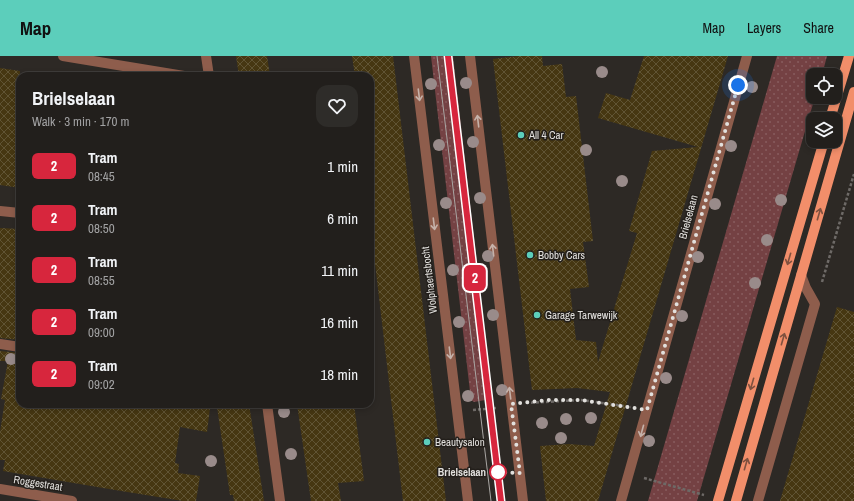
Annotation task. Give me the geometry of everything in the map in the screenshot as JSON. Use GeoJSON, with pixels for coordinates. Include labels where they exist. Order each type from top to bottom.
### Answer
{"type":"FeatureCollection","features":[{"type":"Feature","properties":{"kind":"main road"},"geometry":{"type":"LineString","coordinates":[[832,112],[849,56]]}},
{"type":"Feature","properties":{"kind":"main road"},"geometry":{"type":"LineString","coordinates":[[736,501],[854,92]]}},
{"type":"Feature","properties":{"kind":"main road"},"geometry":{"type":"LineString","coordinates":[[718,501],[822,148]]}},
{"type":"Feature","properties":{"kind":"street"},"geometry":{"type":"LineString","coordinates":[[63,56],[160,72]]}},
{"type":"Feature","properties":{"kind":"street"},"geometry":{"type":"LineString","coordinates":[[206,56],[208,72]]}},
{"type":"Feature","properties":{"kind":"street","name":"Wolphaertsbocht"},"geometry":{"type":"LineString","coordinates":[[414,56],[468,501]]}},
{"type":"Feature","properties":{"kind":"street"},"geometry":{"type":"LineString","coordinates":[[470,56],[523,501]]}},
{"type":"Feature","properties":{"kind":"street","name":"Brielselaan"},"geometry":{"type":"LineString","coordinates":[[621,501],[630,475],[746,56]]}},
{"type":"Feature","properties":{"kind":"street"},"geometry":{"type":"LineString","coordinates":[[0,210],[16,213]]}},
{"type":"Feature","properties":{"kind":"street"},"geometry":{"type":"LineString","coordinates":[[758,501],[816,304],[806,288],[801,275]]}},
{"type":"Feature","properties":{"kind":"street"},"geometry":{"type":"LineString","coordinates":[[0,344],[16,346]]}},
{"type":"Feature","properties":{"kind":"street"},"geometry":{"type":"LineString","coordinates":[[268,408],[280,501]]}},
{"type":"Feature","properties":{"kind":"street","name":"Roggestraat"},"geometry":{"type":"LineString","coordinates":[[0,489],[72,501]]}},
{"type":"Feature","properties":{"kind":"path"},"geometry":{"type":"LineString","coordinates":[[816,304],[854,174]]}},
{"type":"Feature","properties":{"kind":"path"},"geometry":{"type":"LineString","coordinates":[[457,412],[550,400],[581,400],[647,410]]}},
{"type":"Feature","properties":{"kind":"path"},"geometry":{"type":"LineString","coordinates":[[630,475],[699,493]]}},
{"type":"Feature","properties":{"kind":"shaded area"},"geometry":{"type":"Polygon","coordinates":[[[431,56],[453,56],[492,395],[491,399],[474,402],[471,400],[431,56]]]}},
{"type":"Feature","properties":{"kind":"shaded area"},"geometry":{"type":"Polygon","coordinates":[[[777,56],[827,56],[824,68],[806,68],[806,104],[813,104],[811,112],[806,112],[806,128],[697,501],[648,501],[777,56]]]}},
{"type":"Feature","properties":{"kind":"building"},"geometry":{"type":"Polygon","coordinates":[[[236,56],[267,56],[269,72],[238,72],[236,56]]]}},
{"type":"Feature","properties":{"kind":"building"},"geometry":{"type":"Polygon","coordinates":[[[352,56],[393,56],[446,501],[403,501],[374,255],[374,72],[354,72],[352,56]]]}},
{"type":"Feature","properties":{"kind":"building"},"geometry":{"type":"Polygon","coordinates":[[[519,56],[542,56],[543,66],[562,64],[566,97],[576,96],[593,241],[583,242],[589,287],[570,289],[576,340],[596,342],[598,362],[637,233],[629,231],[652,151],[698,147],[598,118],[606,93],[630,100],[644,56],[728,56],[598,501],[546,501],[540,446],[569,444],[594,446],[610,392],[577,388],[532,390],[493,59],[519,56]]]}},
{"type":"Feature","properties":{"kind":"building"},"geometry":{"type":"Polygon","coordinates":[[[0,68],[20,72],[16,72],[16,187],[0,185],[0,68]]]}},
{"type":"Feature","properties":{"kind":"building"},"geometry":{"type":"Polygon","coordinates":[[[0,228],[16,229],[16,340],[0,338],[0,228]]]}},
{"type":"Feature","properties":{"kind":"building"},"geometry":{"type":"Polygon","coordinates":[[[837,307],[854,312],[854,501],[780,501],[837,307]]]}},
{"type":"Feature","properties":{"kind":"building"},"geometry":{"type":"Polygon","coordinates":[[[0,351],[16,353],[16,408],[210,408],[207,432],[180,427],[175,463],[179,464],[178,473],[200,476],[196,501],[183,501],[3,471],[5,460],[0,460],[0,432],[5,400],[1,399],[8,361],[0,361],[0,351]]]}},
{"type":"Feature","properties":{"kind":"building"},"geometry":{"type":"Polygon","coordinates":[[[217,408],[250,408],[264,501],[234,501],[233,495],[230,495],[217,408]]]}},
{"type":"Feature","properties":{"kind":"building"},"geometry":{"type":"Polygon","coordinates":[[[298,408],[355,408],[364,481],[338,483],[341,501],[311,501],[298,408]]]}},
{"type":"Feature","properties":{"kind":"tram line"},"geometry":{"type":"LineString","coordinates":[[437,56],[491,501]]}},
{"type":"Feature","properties":{"kind":"tram line"},"geometry":{"type":"LineString","coordinates":[[448,56],[501,501]]}},
{"type":"Feature","properties":{"kind":"tram line","name":"2"},"geometry":{"type":"LineString","coordinates":[[448,56],[501,501]]}},
{"type":"Feature","properties":{"kind":"place","name":"All 4 Car"},"geometry":{"type":"Point","coordinates":[521,135]}},
{"type":"Feature","properties":{"kind":"place","name":"Bobby Cars"},"geometry":{"type":"Point","coordinates":[530,255]}},
{"type":"Feature","properties":{"kind":"place","name":"Garage Tarwewijk"},"geometry":{"type":"Point","coordinates":[537,315]}},
{"type":"Feature","properties":{"kind":"place","name":"Beautysalon"},"geometry":{"type":"Point","coordinates":[427,442]}},
{"type":"Feature","properties":{"kind":"place","name":"Brielselaan"},"geometry":{"type":"Point","coordinates":[498,472]}},
{"type":"Feature","properties":{"kind":"route"},"geometry":{"type":"LineString","coordinates":[[498,472],[520,473],[511,404],[550,400],[581,400],[647,410],[738,85]]}}]}
